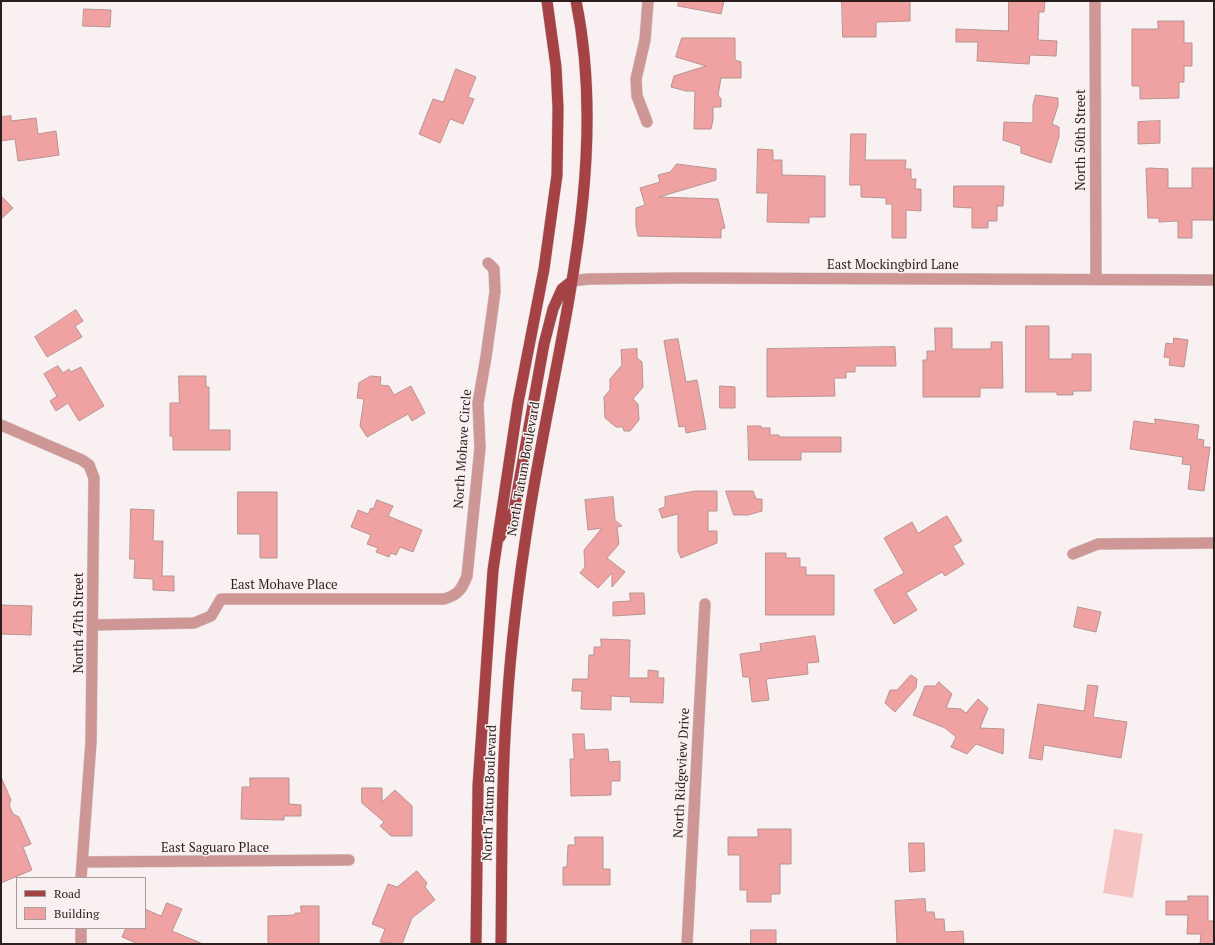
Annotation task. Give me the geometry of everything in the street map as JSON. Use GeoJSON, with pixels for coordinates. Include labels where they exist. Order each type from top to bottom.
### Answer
{"type":"FeatureCollection","features":[{"type":"Feature","properties":{"kind":"main road","name":"North Tatum Boulevard"},"geometry":{"type":"LineString","coordinates":[[476,944],[478,786],[496,544],[518,403],[545,262],[557,175],[558,108],[556,66],[547,1]]}},
{"type":"Feature","properties":{"kind":"main road","name":"North Tatum Boulevard"},"geometry":{"type":"LineString","coordinates":[[501,944],[507,706],[517,600],[529,515],[572,281],[585,174],[587,138],[585,73],[576,1]]}},
{"type":"Feature","properties":{"kind":"main road"},"geometry":{"type":"LineString","coordinates":[[496,544],[514,510],[544,344],[553,309],[562,289],[572,281]]}},
{"type":"Feature","properties":{"kind":"street"},"geometry":{"type":"LineString","coordinates":[[647,122],[637,96],[636,79],[645,40],[648,1]]}},
{"type":"Feature","properties":{"kind":"street","name":"North 50th Street"},"geometry":{"type":"LineString","coordinates":[[1095,1],[1096,279]]}},
{"type":"Feature","properties":{"kind":"street","name":"North Mohave Circle"},"geometry":{"type":"LineString","coordinates":[[461,590],[467,576],[479,458],[478,403],[495,292],[494,269],[488,263]]}},
{"type":"Feature","properties":{"kind":"street","name":"East Mockingbird Lane"},"geometry":{"type":"LineString","coordinates":[[572,281],[589,279],[685,278],[1214,280]]}},
{"type":"Feature","properties":{"kind":"street","name":"North 47th Street"},"geometry":{"type":"LineString","coordinates":[[1,425],[82,460],[92,471],[90,768],[81,877]]}},
{"type":"Feature","properties":{"kind":"street"},"geometry":{"type":"LineString","coordinates":[[1073,554],[1098,544],[1214,543]]}},
{"type":"Feature","properties":{"kind":"street","name":"East Mohave Place"},"geometry":{"type":"LineString","coordinates":[[92,625],[194,623],[211,616],[221,599],[444,598],[453,596],[461,590]]}},
{"type":"Feature","properties":{"kind":"street","name":"North Ridgeview Drive"},"geometry":{"type":"LineString","coordinates":[[688,944],[705,604]]}},
{"type":"Feature","properties":{"kind":"street","name":"East Saguaro Place"},"geometry":{"type":"LineString","coordinates":[[82,862],[349,860]]}},
{"type":"Feature","properties":{"kind":"street"},"geometry":{"type":"LineString","coordinates":[[81,929],[81,944]]}},
{"type":"Feature","properties":{"kind":"shaded area"},"geometry":{"type":"Polygon","coordinates":[[[1114,829],[1143,834],[1133,898],[1103,893],[1114,829]]]}},
{"type":"Feature","properties":{"kind":"building"},"geometry":{"type":"Polygon","coordinates":[[[679,1],[724,1],[721,14],[678,6],[679,1]]]}},
{"type":"Feature","properties":{"kind":"building"},"geometry":{"type":"Polygon","coordinates":[[[842,1],[910,1],[910,21],[876,22],[876,37],[843,37],[842,1]]]}},
{"type":"Feature","properties":{"kind":"building"},"geometry":{"type":"Polygon","coordinates":[[[1009,1],[1045,1],[1044,12],[1039,12],[1038,40],[1057,41],[1056,56],[1030,55],[1029,64],[977,61],[978,42],[956,42],[956,29],[1008,31],[1009,1]]]}},
{"type":"Feature","properties":{"kind":"building"},"geometry":{"type":"Polygon","coordinates":[[[84,9],[111,10],[110,27],[83,26],[84,9]]]}},
{"type":"Feature","properties":{"kind":"building"},"geometry":{"type":"Polygon","coordinates":[[[1158,21],[1184,21],[1184,43],[1192,43],[1192,66],[1184,66],[1184,82],[1179,82],[1179,98],[1140,99],[1140,86],[1132,86],[1132,29],[1158,29],[1158,21]]]}},
{"type":"Feature","properties":{"kind":"building"},"geometry":{"type":"Polygon","coordinates":[[[682,38],[735,38],[735,60],[741,62],[741,78],[721,78],[718,95],[721,99],[721,107],[713,107],[711,129],[694,129],[695,91],[686,91],[671,87],[674,76],[706,66],[676,57],[682,38]]]}},
{"type":"Feature","properties":{"kind":"building"},"geometry":{"type":"Polygon","coordinates":[[[456,69],[476,77],[468,97],[474,99],[463,124],[450,119],[440,143],[419,134],[433,99],[443,102],[456,69]]]}},
{"type":"Feature","properties":{"kind":"building"},"geometry":{"type":"Polygon","coordinates":[[[1036,95],[1058,98],[1058,106],[1052,124],[1059,127],[1059,137],[1051,163],[1021,153],[1021,146],[1003,140],[1004,122],[1033,123],[1033,105],[1036,95]]]}},
{"type":"Feature","properties":{"kind":"building"},"geometry":{"type":"Polygon","coordinates":[[[11,116],[11,121],[36,118],[38,134],[56,131],[59,155],[18,161],[15,139],[1,141],[1,117],[11,116]]]}},
{"type":"Feature","properties":{"kind":"building"},"geometry":{"type":"Polygon","coordinates":[[[1160,121],[1160,143],[1138,144],[1138,122],[1160,121]]]}},
{"type":"Feature","properties":{"kind":"building"},"geometry":{"type":"Polygon","coordinates":[[[851,134],[866,134],[865,160],[906,160],[905,169],[911,169],[911,179],[916,179],[915,189],[921,189],[921,211],[906,210],[906,238],[892,238],[892,204],[886,204],[886,198],[861,197],[861,185],[850,185],[851,134]]]}},
{"type":"Feature","properties":{"kind":"building"},"geometry":{"type":"Polygon","coordinates":[[[758,149],[773,150],[773,160],[782,160],[782,175],[825,176],[825,217],[809,217],[809,223],[767,222],[768,193],[757,193],[758,149]]]}},
{"type":"Feature","properties":{"kind":"building"},"geometry":{"type":"Polygon","coordinates":[[[677,164],[716,169],[716,180],[659,197],[718,199],[725,228],[721,229],[721,238],[638,236],[636,226],[636,208],[645,205],[640,188],[660,182],[658,175],[670,172],[677,164]]]}},
{"type":"Feature","properties":{"kind":"building"},"geometry":{"type":"Polygon","coordinates":[[[1192,168],[1214,168],[1213,220],[1192,220],[1192,238],[1178,238],[1178,221],[1159,222],[1159,218],[1148,218],[1146,169],[1168,169],[1168,188],[1192,188],[1192,168]]]}},
{"type":"Feature","properties":{"kind":"building"},"geometry":{"type":"Polygon","coordinates":[[[954,186],[1004,186],[1003,206],[997,206],[997,221],[988,221],[988,228],[972,228],[972,208],[954,207],[954,186]]]}},
{"type":"Feature","properties":{"kind":"building"},"geometry":{"type":"Polygon","coordinates":[[[1,196],[13,208],[1,219],[1,196]]]}},
{"type":"Feature","properties":{"kind":"building"},"geometry":{"type":"Polygon","coordinates":[[[76,310],[83,321],[75,326],[82,337],[47,357],[35,337],[76,310]]]}},
{"type":"Feature","properties":{"kind":"building"},"geometry":{"type":"Polygon","coordinates":[[[1026,326],[1049,326],[1049,359],[1072,359],[1072,354],[1091,354],[1091,391],[1073,391],[1073,395],[1057,395],[1057,392],[1026,392],[1026,326]]]}},
{"type":"Feature","properties":{"kind":"building"},"geometry":{"type":"Polygon","coordinates":[[[935,328],[952,328],[952,349],[991,349],[991,342],[1002,342],[1003,388],[980,388],[980,397],[923,397],[923,360],[927,360],[927,351],[935,351],[935,328]]]}},
{"type":"Feature","properties":{"kind":"building"},"geometry":{"type":"Polygon","coordinates":[[[1174,338],[1188,340],[1184,367],[1169,365],[1170,358],[1164,357],[1166,343],[1173,344],[1174,338]]]}},
{"type":"Feature","properties":{"kind":"building"},"geometry":{"type":"Polygon","coordinates":[[[678,339],[686,382],[697,380],[706,429],[686,433],[685,426],[679,427],[664,341],[678,339]]]}},
{"type":"Feature","properties":{"kind":"building"},"geometry":{"type":"Polygon","coordinates":[[[895,347],[896,366],[855,366],[855,372],[846,372],[846,378],[834,378],[835,396],[767,397],[767,349],[895,347]]]}},
{"type":"Feature","properties":{"kind":"building"},"geometry":{"type":"Polygon","coordinates":[[[637,349],[637,358],[642,362],[643,387],[633,399],[638,404],[639,420],[630,431],[624,431],[623,427],[616,427],[605,418],[604,397],[610,390],[610,379],[622,365],[621,350],[637,349]]]}},
{"type":"Feature","properties":{"kind":"building"},"geometry":{"type":"Polygon","coordinates":[[[58,366],[63,373],[69,369],[71,372],[81,367],[104,406],[79,421],[68,403],[56,411],[50,401],[57,396],[44,374],[58,366]]]}},
{"type":"Feature","properties":{"kind":"building"},"geometry":{"type":"Polygon","coordinates":[[[179,376],[206,376],[206,387],[209,387],[209,430],[230,430],[230,450],[173,450],[173,436],[170,436],[170,403],[179,403],[179,376]]]}},
{"type":"Feature","properties":{"kind":"building"},"geometry":{"type":"Polygon","coordinates":[[[371,376],[381,377],[380,385],[389,386],[394,395],[411,386],[425,413],[412,421],[408,414],[367,437],[360,426],[364,399],[357,398],[359,383],[371,376]]]}},
{"type":"Feature","properties":{"kind":"building"},"geometry":{"type":"Polygon","coordinates":[[[720,386],[735,387],[735,408],[720,408],[720,386]]]}},
{"type":"Feature","properties":{"kind":"building"},"geometry":{"type":"Polygon","coordinates":[[[1155,419],[1199,425],[1197,439],[1204,440],[1203,447],[1210,447],[1204,491],[1188,489],[1191,465],[1182,464],[1183,457],[1130,449],[1134,421],[1155,424],[1155,419]]]}},
{"type":"Feature","properties":{"kind":"building"},"geometry":{"type":"Polygon","coordinates":[[[748,426],[770,428],[770,435],[779,435],[779,437],[841,437],[841,452],[801,452],[801,460],[749,460],[748,426]]]}},
{"type":"Feature","properties":{"kind":"building"},"geometry":{"type":"Polygon","coordinates":[[[695,491],[717,491],[717,511],[708,511],[708,531],[717,531],[717,543],[681,558],[678,551],[678,514],[662,518],[659,509],[665,507],[665,497],[695,491]]]}},
{"type":"Feature","properties":{"kind":"building"},"geometry":{"type":"Polygon","coordinates":[[[726,491],[753,491],[756,499],[762,499],[762,511],[748,515],[734,515],[726,491]]]}},
{"type":"Feature","properties":{"kind":"building"},"geometry":{"type":"Polygon","coordinates":[[[238,492],[277,492],[277,558],[260,558],[260,534],[238,534],[238,492]]]}},
{"type":"Feature","properties":{"kind":"building"},"geometry":{"type":"Polygon","coordinates":[[[613,497],[615,520],[622,526],[617,527],[619,544],[607,558],[625,572],[612,587],[612,573],[598,588],[580,573],[585,567],[584,550],[602,528],[588,530],[585,500],[613,497]]]}},
{"type":"Feature","properties":{"kind":"building"},"geometry":{"type":"Polygon","coordinates":[[[377,500],[393,506],[388,516],[422,530],[413,552],[400,547],[396,555],[391,553],[389,557],[376,552],[378,548],[367,544],[371,535],[351,527],[358,510],[368,514],[371,508],[373,509],[377,500]]]}},
{"type":"Feature","properties":{"kind":"building"},"geometry":{"type":"Polygon","coordinates":[[[131,509],[154,510],[153,541],[163,541],[162,576],[174,576],[174,591],[153,590],[153,579],[134,578],[135,559],[130,559],[131,509]]]}},
{"type":"Feature","properties":{"kind":"building"},"geometry":{"type":"Polygon","coordinates":[[[947,516],[962,541],[953,546],[964,564],[945,576],[942,572],[906,593],[917,610],[894,624],[874,590],[904,573],[884,538],[912,522],[918,533],[947,516]]]}},
{"type":"Feature","properties":{"kind":"building"},"geometry":{"type":"Polygon","coordinates":[[[766,553],[786,553],[786,558],[800,558],[800,567],[806,567],[806,575],[834,575],[834,615],[766,615],[766,553]]]}},
{"type":"Feature","properties":{"kind":"building"},"geometry":{"type":"Polygon","coordinates":[[[630,593],[644,593],[645,614],[613,616],[613,602],[630,601],[630,593]]]}},
{"type":"Feature","properties":{"kind":"building"},"geometry":{"type":"Polygon","coordinates":[[[1,605],[32,606],[31,635],[1,634],[1,605]]]}},
{"type":"Feature","properties":{"kind":"building"},"geometry":{"type":"Polygon","coordinates":[[[1078,607],[1101,612],[1096,632],[1074,627],[1078,607]]]}},
{"type":"Feature","properties":{"kind":"building"},"geometry":{"type":"Polygon","coordinates":[[[815,636],[819,662],[807,663],[808,674],[766,679],[769,700],[752,702],[749,677],[743,677],[740,654],[761,651],[760,644],[815,636]]]}},
{"type":"Feature","properties":{"kind":"building"},"geometry":{"type":"Polygon","coordinates":[[[601,639],[630,640],[629,678],[648,678],[648,670],[658,671],[658,678],[664,678],[663,703],[630,702],[631,697],[611,696],[611,710],[581,709],[582,691],[572,691],[573,679],[588,679],[589,655],[594,655],[594,647],[601,647],[601,639]]]}},
{"type":"Feature","properties":{"kind":"building"},"geometry":{"type":"Polygon","coordinates":[[[911,675],[917,679],[916,688],[895,712],[885,703],[890,690],[897,690],[911,675]]]}},
{"type":"Feature","properties":{"kind":"building"},"geometry":{"type":"Polygon","coordinates":[[[939,682],[952,694],[946,708],[961,709],[966,713],[978,699],[988,708],[980,728],[1004,729],[1003,754],[976,744],[967,754],[951,747],[956,737],[945,728],[913,715],[925,686],[935,686],[939,682]]]}},
{"type":"Feature","properties":{"kind":"building"},"geometry":{"type":"Polygon","coordinates":[[[1088,685],[1098,686],[1093,717],[1127,722],[1121,758],[1044,745],[1042,760],[1029,758],[1038,704],[1084,711],[1088,685]]]}},
{"type":"Feature","properties":{"kind":"building"},"geometry":{"type":"Polygon","coordinates":[[[573,734],[584,734],[585,750],[608,749],[609,762],[620,761],[620,781],[611,781],[611,795],[571,796],[570,759],[574,759],[573,734]]]}},
{"type":"Feature","properties":{"kind":"building"},"geometry":{"type":"Polygon","coordinates":[[[1,777],[11,800],[9,805],[13,814],[19,817],[31,844],[23,847],[32,870],[1,883],[1,777]]]}},
{"type":"Feature","properties":{"kind":"building"},"geometry":{"type":"Polygon","coordinates":[[[250,778],[289,778],[289,804],[301,805],[301,816],[284,816],[284,820],[241,819],[242,787],[250,787],[250,778]]]}},
{"type":"Feature","properties":{"kind":"building"},"geometry":{"type":"Polygon","coordinates":[[[362,788],[382,788],[382,802],[395,790],[412,806],[412,836],[391,836],[380,826],[384,822],[362,803],[362,788]]]}},
{"type":"Feature","properties":{"kind":"building"},"geometry":{"type":"Polygon","coordinates":[[[758,829],[791,829],[791,864],[780,864],[780,894],[771,894],[771,902],[747,902],[747,890],[740,890],[740,855],[728,855],[728,837],[758,837],[758,829]]]}},
{"type":"Feature","properties":{"kind":"building"},"geometry":{"type":"Polygon","coordinates":[[[575,837],[603,837],[603,869],[610,869],[610,885],[563,885],[563,867],[567,867],[568,845],[575,845],[575,837]]]}},
{"type":"Feature","properties":{"kind":"building"},"geometry":{"type":"Polygon","coordinates":[[[909,843],[924,843],[925,871],[910,872],[909,843]]]}},
{"type":"Feature","properties":{"kind":"building"},"geometry":{"type":"Polygon","coordinates":[[[417,871],[427,883],[425,887],[435,900],[412,918],[402,944],[380,942],[385,929],[372,924],[388,884],[397,887],[417,871]]]}},
{"type":"Feature","properties":{"kind":"building"},"geometry":{"type":"Polygon","coordinates":[[[1188,896],[1208,896],[1208,921],[1214,921],[1214,944],[1200,944],[1201,934],[1187,934],[1188,915],[1166,915],[1166,901],[1188,901],[1188,896]]]}},
{"type":"Feature","properties":{"kind":"building"},"geometry":{"type":"Polygon","coordinates":[[[925,899],[926,912],[934,912],[935,919],[944,919],[945,932],[963,931],[964,944],[897,944],[895,901],[925,899]]]}},
{"type":"Feature","properties":{"kind":"building"},"geometry":{"type":"Polygon","coordinates":[[[167,903],[182,909],[172,931],[203,944],[138,944],[122,937],[126,929],[146,929],[146,909],[161,916],[167,903]]]}},
{"type":"Feature","properties":{"kind":"building"},"geometry":{"type":"Polygon","coordinates":[[[301,906],[319,906],[319,944],[268,944],[268,916],[295,915],[295,913],[301,913],[301,906]]]}},
{"type":"Feature","properties":{"kind":"building"},"geometry":{"type":"Polygon","coordinates":[[[751,930],[776,930],[776,944],[751,944],[751,930]]]}}]}
